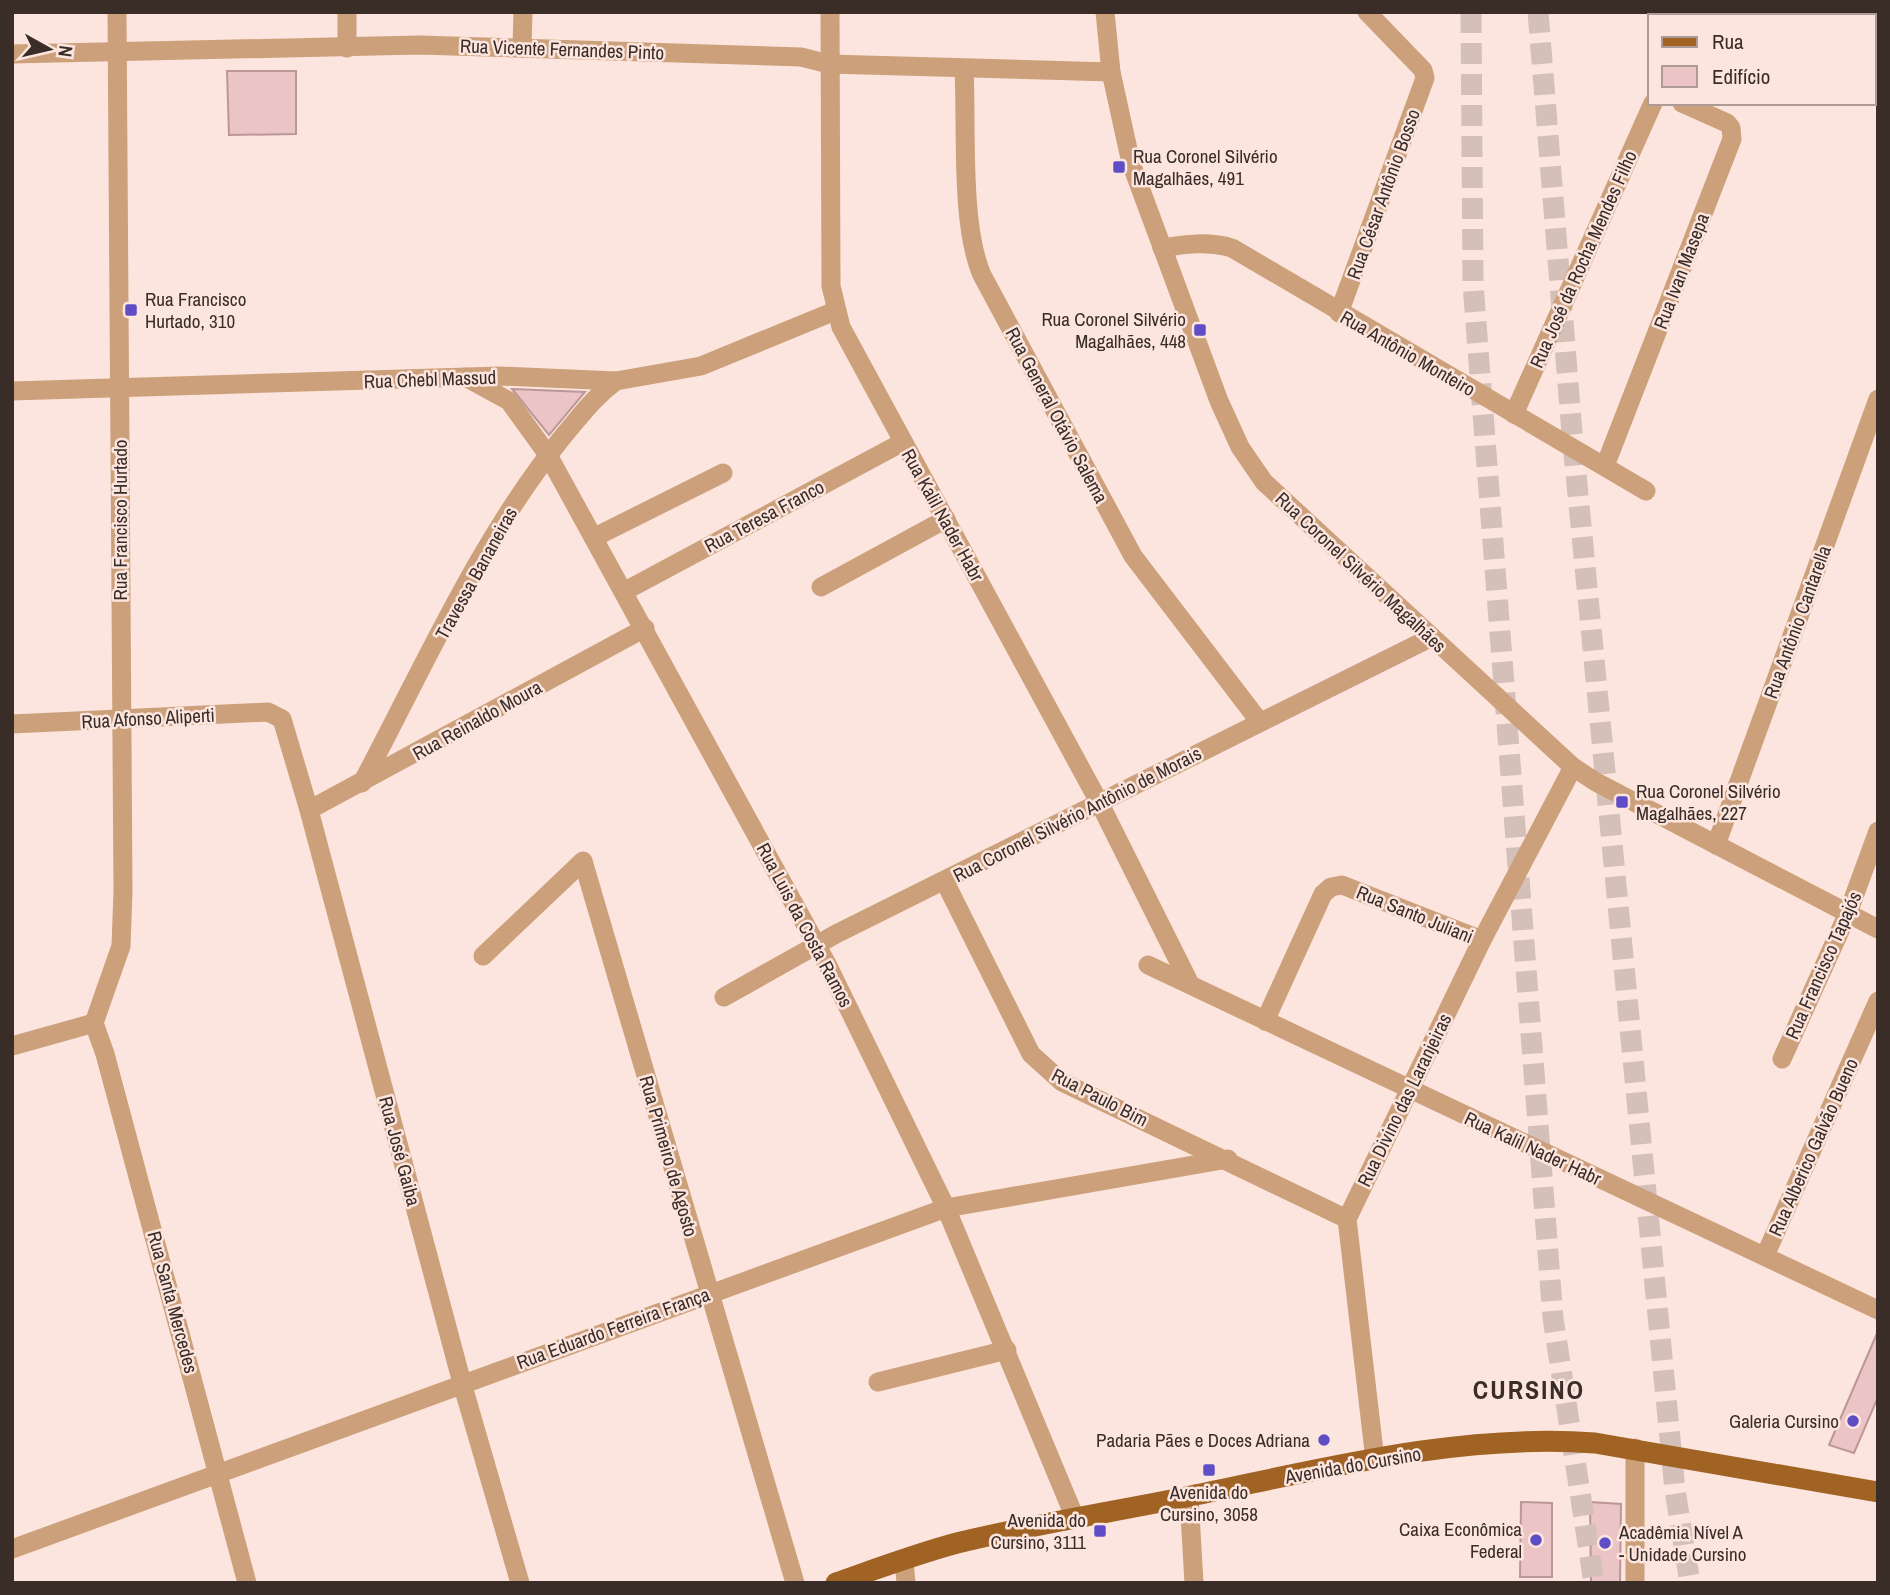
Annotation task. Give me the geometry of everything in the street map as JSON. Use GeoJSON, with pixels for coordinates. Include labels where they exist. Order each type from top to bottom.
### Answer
{"type":"FeatureCollection","features":[{"type":"Feature","properties":{"kind":"main road","name":"Avenida do Cursino"},"geometry":{"type":"LineString","coordinates":[[836,1583],[958,1543],[1075,1518],[1375,1460],[1502,1442],[1555,1440],[1634,1448],[1878,1492]]}},
{"type":"Feature","properties":{"kind":"street","name":"Rua Francisco Hurtado"},"geometry":{"type":"LineString","coordinates":[[94,1023],[121,946],[117,12]]}},
{"type":"Feature","properties":{"kind":"street"},"geometry":{"type":"LineString","coordinates":[[347,12],[347,48]]}},
{"type":"Feature","properties":{"kind":"street"},"geometry":{"type":"LineString","coordinates":[[522,46],[523,12]]}},
{"type":"Feature","properties":{"kind":"street","name":"Rua Kalil Nader Habr"},"geometry":{"type":"LineString","coordinates":[[830,12],[831,286],[835,311],[903,442],[1099,802],[1190,984]]}},
{"type":"Feature","properties":{"kind":"street","name":"Rua Coronel Silvério Magalhães"},"geometry":{"type":"LineString","coordinates":[[1105,12],[1111,72],[1131,163],[1219,401],[1253,468],[1307,523],[1573,766],[1716,845],[1878,929]]}},
{"type":"Feature","properties":{"kind":"street","name":"Rua César Antônio Bosso"},"geometry":{"type":"LineString","coordinates":[[1339,313],[1425,75],[1367,12]]}},
{"type":"Feature","properties":{"kind":"street","name":"Rua Vicente Fernandes Pinto"},"geometry":{"type":"LineString","coordinates":[[12,54],[522,46],[801,57],[829,64],[1111,72]]}},
{"type":"Feature","properties":{"kind":"street","name":"Rua General Otávio Salema"},"geometry":{"type":"LineString","coordinates":[[964,69],[970,227],[973,255],[982,275],[1133,556],[1259,721]]}},
{"type":"Feature","properties":{"kind":"street","name":"Rua José da Rocha Mendes Filho"},"geometry":{"type":"LineString","coordinates":[[1514,414],[1652,105]]}},
{"type":"Feature","properties":{"kind":"street","name":"Rua Ivan Masepa"},"geometry":{"type":"LineString","coordinates":[[1605,466],[1732,139],[1731,128],[1727,124],[1686,105]]}},
{"type":"Feature","properties":{"kind":"street","name":"Rua Antônio Monteiro"},"geometry":{"type":"LineString","coordinates":[[1161,248],[1189,244],[1219,244],[1232,248],[1646,491]]}},
{"type":"Feature","properties":{"kind":"street","name":"Rua Chebl Massud"},"geometry":{"type":"LineString","coordinates":[[12,391],[465,377],[616,381],[701,366],[835,311]]}},
{"type":"Feature","properties":{"kind":"street","name":"Rua Luis da Costa Ramos"},"geometry":{"type":"LineString","coordinates":[[465,377],[509,401],[548,455],[817,944],[946,1208],[1075,1518]]}},
{"type":"Feature","properties":{"kind":"street","name":"Travessa Bananeiras"},"geometry":{"type":"LineString","coordinates":[[362,783],[490,543],[548,455],[597,395],[616,381]]}},
{"type":"Feature","properties":{"kind":"street","name":"Rua Antônio Cantarella"},"geometry":{"type":"LineString","coordinates":[[1716,845],[1878,399]]}},
{"type":"Feature","properties":{"kind":"street","name":"Rua Teresa Franco"},"geometry":{"type":"LineString","coordinates":[[625,591],[903,442]]}},
{"type":"Feature","properties":{"kind":"street"},"geometry":{"type":"LineString","coordinates":[[595,537],[723,472]]}},
{"type":"Feature","properties":{"kind":"street"},"geometry":{"type":"LineString","coordinates":[[821,587],[946,519]]}},
{"type":"Feature","properties":{"kind":"street","name":"Rua Reinaldo Moura"},"geometry":{"type":"LineString","coordinates":[[309,810],[645,628]]}},
{"type":"Feature","properties":{"kind":"street","name":"Rua Coronel Silvério Antônio de Morais"},"geometry":{"type":"LineString","coordinates":[[724,997],[817,944],[945,882],[1259,721],[1432,638]]}},
{"type":"Feature","properties":{"kind":"street","name":"Rua Afonso Aliperti"},"geometry":{"type":"LineString","coordinates":[[12,724],[122,721],[268,712],[282,719]]}},
{"type":"Feature","properties":{"kind":"street","name":"Rua José Gaiba"},"geometry":{"type":"LineString","coordinates":[[282,719],[309,810],[462,1383],[520,1583]]}},
{"type":"Feature","properties":{"kind":"street","name":"Rua Divino das Laranjeiras"},"geometry":{"type":"LineString","coordinates":[[1347,1219],[1482,940],[1573,766]]}},
{"type":"Feature","properties":{"kind":"street","name":"Rua Francisco Tapajós"},"geometry":{"type":"LineString","coordinates":[[1782,1059],[1847,913],[1878,831]]}},
{"type":"Feature","properties":{"kind":"street","name":"Rua Primeiro de Agosto"},"geometry":{"type":"LineString","coordinates":[[483,956],[583,862],[795,1583]]}},
{"type":"Feature","properties":{"kind":"street","name":"Rua Paulo Bim"},"geometry":{"type":"LineString","coordinates":[[945,882],[1031,1054],[1044,1068],[1062,1082],[1228,1159],[1347,1219]]}},
{"type":"Feature","properties":{"kind":"street","name":"Rua Santo Juliani"},"geometry":{"type":"LineString","coordinates":[[1265,1021],[1323,894],[1331,887],[1342,885],[1482,940]]}},
{"type":"Feature","properties":{"kind":"street","name":"Rua Kalil Nader Habr"},"geometry":{"type":"LineString","coordinates":[[1147,965],[1878,1310]]}},
{"type":"Feature","properties":{"kind":"street","name":"Rua Alberico Galvão Bueno"},"geometry":{"type":"LineString","coordinates":[[1765,1256],[1878,1000]]}},
{"type":"Feature","properties":{"kind":"street"},"geometry":{"type":"LineString","coordinates":[[12,1046],[94,1023]]}},
{"type":"Feature","properties":{"kind":"street","name":"Rua Santa Mercedes"},"geometry":{"type":"LineString","coordinates":[[94,1023],[106,1054],[247,1583]]}},
{"type":"Feature","properties":{"kind":"street","name":"Rua Eduardo Ferreira França"},"geometry":{"type":"LineString","coordinates":[[12,1549],[708,1292],[946,1208],[1228,1159]]}},
{"type":"Feature","properties":{"kind":"street"},"geometry":{"type":"LineString","coordinates":[[1347,1219],[1375,1460]]}},
{"type":"Feature","properties":{"kind":"street"},"geometry":{"type":"LineString","coordinates":[[878,1382],[1007,1350]]}},
{"type":"Feature","properties":{"kind":"street"},"geometry":{"type":"LineString","coordinates":[[1634,1448],[1635,1583]]}},
{"type":"Feature","properties":{"kind":"street"},"geometry":{"type":"LineString","coordinates":[[1189,1497],[1194,1583]]}},
{"type":"Feature","properties":{"kind":"street"},"geometry":{"type":"LineString","coordinates":[[904,1560],[906,1583]]}},
{"type":"Feature","properties":{"kind":"building"},"geometry":{"type":"Polygon","coordinates":[[[227,71],[296,71],[296,134],[229,135],[227,71]]]}},
{"type":"Feature","properties":{"kind":"building"},"geometry":{"type":"Polygon","coordinates":[[[512,389],[585,392],[549,435],[512,389]]]}},
{"type":"Feature","properties":{"kind":"building","name":"Galeria Cursino"},"geometry":{"type":"Polygon","coordinates":[[[1878,1331],[1878,1397],[1854,1453],[1829,1445],[1878,1331]]]}},
{"type":"Feature","properties":{"kind":"building","name":"Caixa Econômica Federal"},"geometry":{"type":"Polygon","coordinates":[[[1521,1502],[1552,1503],[1552,1577],[1520,1577],[1521,1502]]]}},
{"type":"Feature","properties":{"kind":"building","name":"Acadêmia Nível A - Unidade Cursino"},"geometry":{"type":"Polygon","coordinates":[[[1590,1502],[1621,1504],[1620,1583],[1591,1583],[1590,1502]]]}},
{"type":"Feature","properties":{"kind":"tunnel"},"geometry":{"type":"LineString","coordinates":[[1471,12],[1473,284],[1553,1318],[1594,1583]]}},
{"type":"Feature","properties":{"kind":"tunnel"},"geometry":{"type":"LineString","coordinates":[[1538,12],[1572,433],[1675,1490],[1690,1583]]}},
{"type":"Feature","properties":{"kind":"place","name":"Rua Coronel Silvério Magalhães, 491"},"geometry":{"type":"Point","coordinates":[1119,167]}},
{"type":"Feature","properties":{"kind":"place","name":"Rua Francisco Hurtado, 310"},"geometry":{"type":"Point","coordinates":[131,310]}},
{"type":"Feature","properties":{"kind":"place","name":"Rua Coronel Silvério Magalhães, 448"},"geometry":{"type":"Point","coordinates":[1200,330]}},
{"type":"Feature","properties":{"kind":"place","name":"Rua Coronel Silvério Magalhães, 227"},"geometry":{"type":"Point","coordinates":[1622,802]}},
{"type":"Feature","properties":{"kind":"place","name":"Galeria Cursino"},"geometry":{"type":"Point","coordinates":[1853,1421]}},
{"type":"Feature","properties":{"kind":"place","name":"Padaria Pães e Doces Adriana"},"geometry":{"type":"Point","coordinates":[1324,1440]}},
{"type":"Feature","properties":{"kind":"place","name":"Avenida do Cursino, 3058"},"geometry":{"type":"Point","coordinates":[1209,1470]}},
{"type":"Feature","properties":{"kind":"place","name":"Avenida do Cursino, 3111"},"geometry":{"type":"Point","coordinates":[1100,1531]}},
{"type":"Feature","properties":{"kind":"place","name":"Caixa Econômica Federal"},"geometry":{"type":"Point","coordinates":[1536,1540]}},
{"type":"Feature","properties":{"kind":"place","name":"Acadêmia Nível A - Unidade Cursino"},"geometry":{"type":"Point","coordinates":[1605,1543]}},
{"type":"Feature","properties":{"kind":"district","name":"CURSINO"},"geometry":{"type":"Point","coordinates":[1529,1390]}}]}
